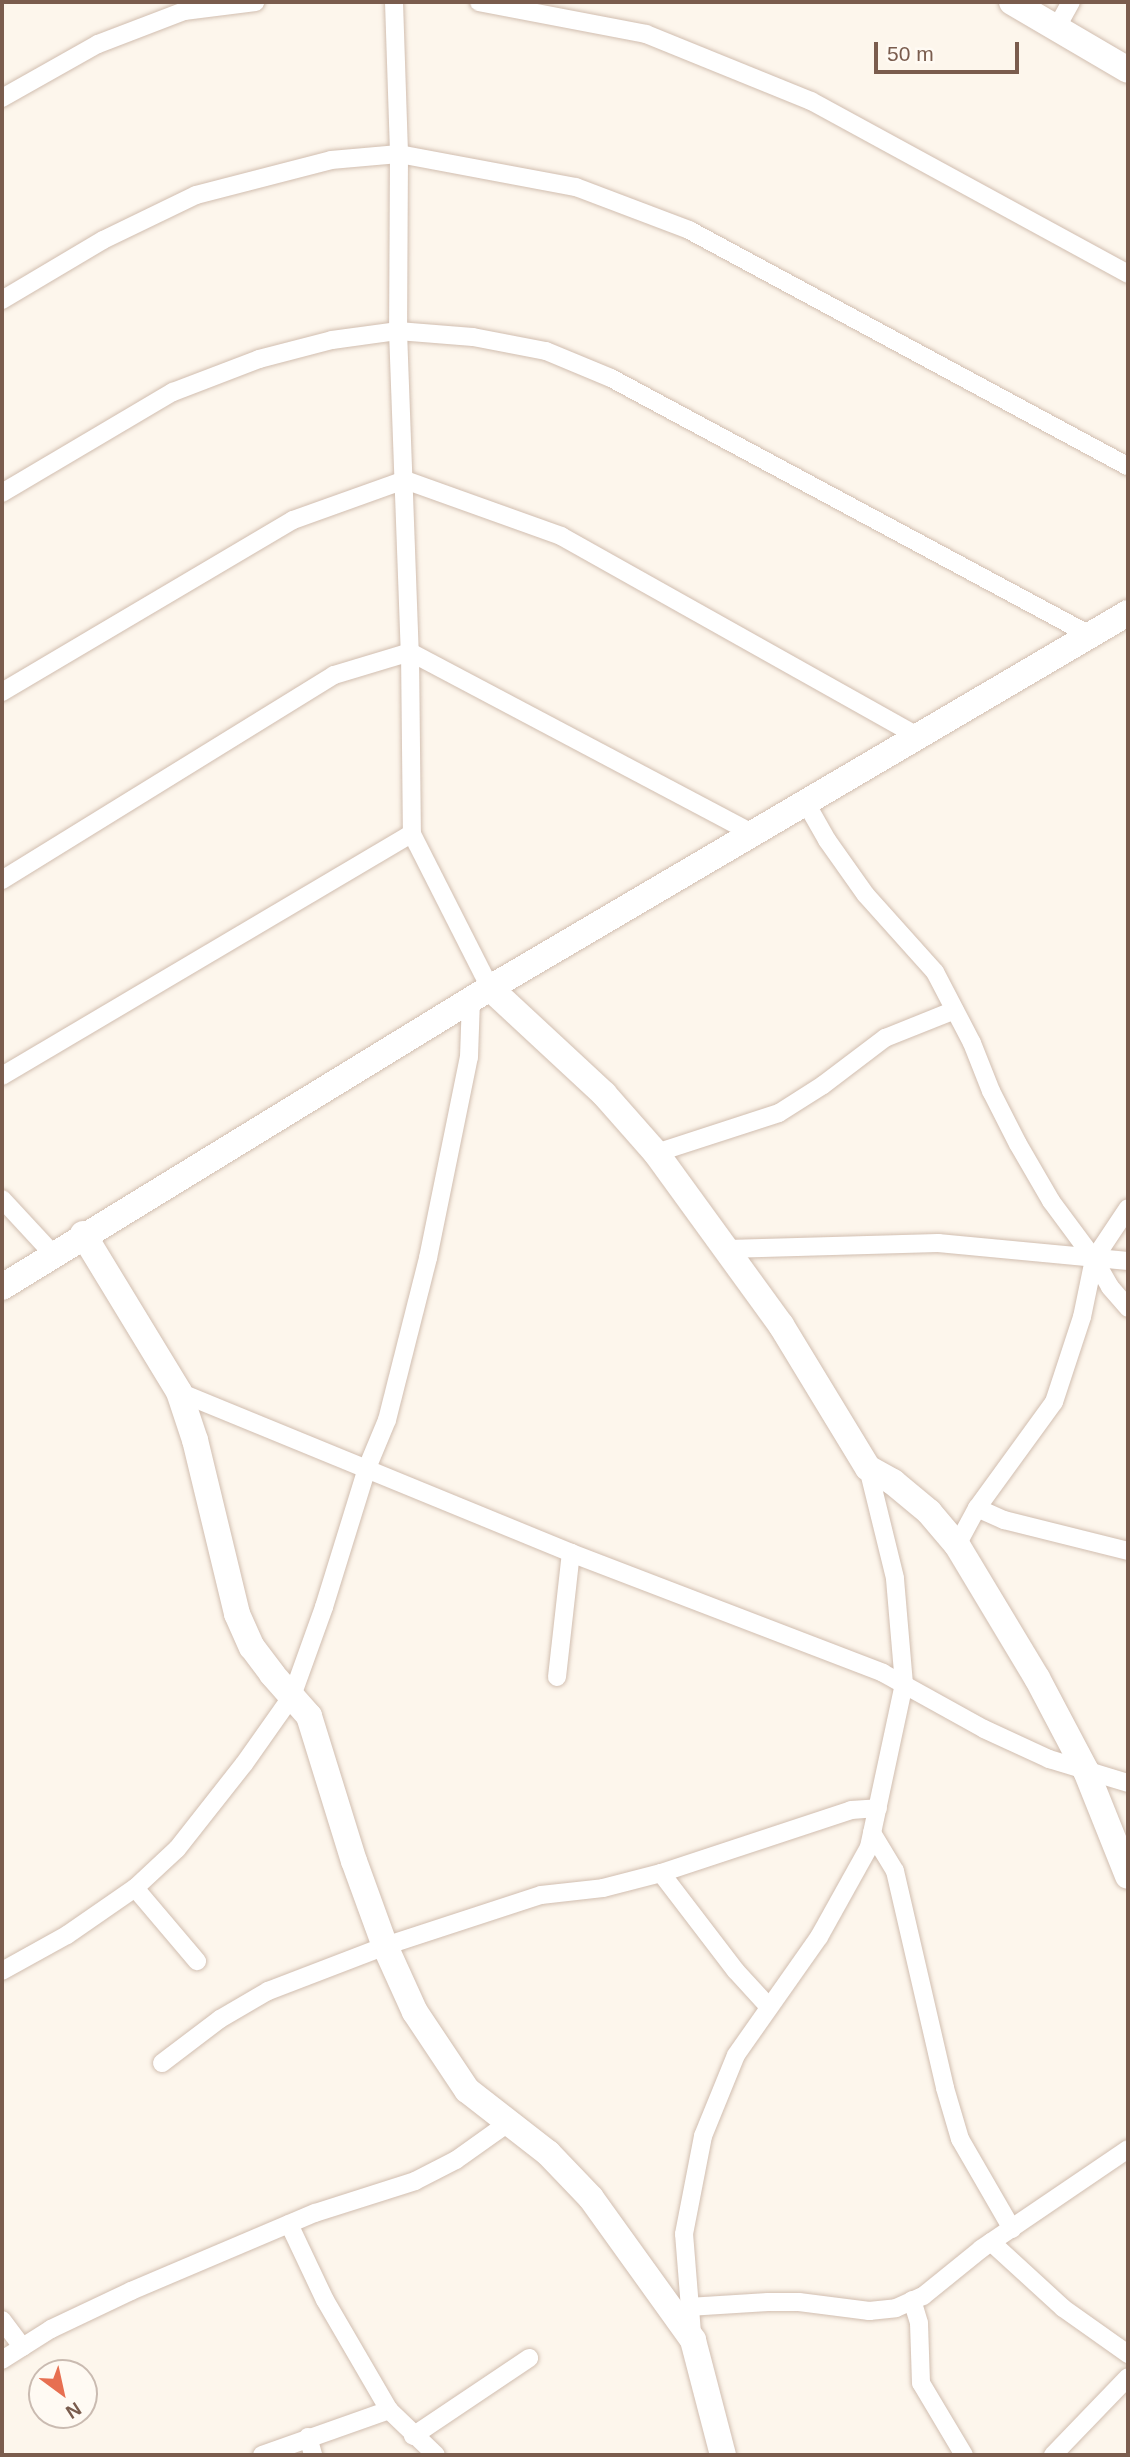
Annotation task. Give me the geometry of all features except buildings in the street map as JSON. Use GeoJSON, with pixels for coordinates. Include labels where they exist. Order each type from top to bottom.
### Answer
{"type":"FeatureCollection","features":[{"type":"Feature","properties":{"kind":"street"},"geometry":{"type":"LineString","coordinates":[[2,99],[98,44],[184,11],[255,2]]}},
{"type":"Feature","properties":{"kind":"street"},"geometry":{"type":"LineString","coordinates":[[394,2],[399,154],[398,331],[410,652],[412,834],[480,994],[604,1094],[656,1153],[781,1325],[868,1468],[895,1578],[904,1684],[869,1847],[819,1937],[736,2055],[703,2136],[684,2234],[688,2307],[693,2340],[723,2455]]}},
{"type":"Feature","properties":{"kind":"street"},"geometry":{"type":"LineString","coordinates":[[479,2],[646,34],[811,102],[1128,274]]}},
{"type":"Feature","properties":{"kind":"street"},"geometry":{"type":"LineString","coordinates":[[1012,2],[1128,69]]}},
{"type":"Feature","properties":{"kind":"street"},"geometry":{"type":"LineString","coordinates":[[1057,27],[1071,2]]}},
{"type":"Feature","properties":{"kind":"street"},"geometry":{"type":"LineString","coordinates":[[2,300],[103,240],[196,195],[331,160],[399,154],[576,187],[690,230],[1128,466]]}},
{"type":"Feature","properties":{"kind":"street"},"geometry":{"type":"LineString","coordinates":[[2,493],[173,392],[259,359],[332,340],[398,331],[473,337],[546,351],[611,378],[1090,635]]}},
{"type":"Feature","properties":{"kind":"street"},"geometry":{"type":"LineString","coordinates":[[2,692],[293,520],[405,480],[561,536],[918,736]]}},
{"type":"Feature","properties":{"kind":"street"},"geometry":{"type":"LineString","coordinates":[[2,1287],[52,1253],[480,994],[1128,613]]}},
{"type":"Feature","properties":{"kind":"street"},"geometry":{"type":"LineString","coordinates":[[2,880],[334,675],[410,652],[752,833]]}},
{"type":"Feature","properties":{"kind":"street"},"geometry":{"type":"LineString","coordinates":[[806,803],[827,840],[866,895],[935,972],[1018,1144],[1051,1201],[1094,1259],[1110,1287],[1128,1308]]}},
{"type":"Feature","properties":{"kind":"street"},"geometry":{"type":"LineString","coordinates":[[2,1076],[412,834]]}},
{"type":"Feature","properties":{"kind":"street"},"geometry":{"type":"LineString","coordinates":[[2,1970],[67,1935],[135,1888],[177,1849],[292,1696],[324,1608],[367,1468],[387,1420],[428,1258],[480,994]]}},
{"type":"Feature","properties":{"kind":"street"},"geometry":{"type":"LineString","coordinates":[[656,1153],[779,1113],[885,1038],[955,1010]]}},
{"type":"Feature","properties":{"kind":"street"},"geometry":{"type":"LineString","coordinates":[[2,1199],[52,1253]]}},
{"type":"Feature","properties":{"kind":"street"},"geometry":{"type":"LineString","coordinates":[[957,1545],[977,1508],[1054,1402],[1082,1317],[1094,1259],[1128,1208]]}},
{"type":"Feature","properties":{"kind":"street"},"geometry":{"type":"LineString","coordinates":[[83,1234],[179,1392],[195,1440],[237,1614],[252,1647],[309,1716],[354,1860],[385,1946],[415,2012],[467,2090],[548,2152],[591,2198],[693,2340]]}},
{"type":"Feature","properties":{"kind":"street"},"geometry":{"type":"LineString","coordinates":[[727,1249],[938,1243],[1128,1261]]}},
{"type":"Feature","properties":{"kind":"street"},"geometry":{"type":"LineString","coordinates":[[179,1392],[571,1553],[883,1673],[984,1729],[1049,1759],[1128,1783]]}},
{"type":"Feature","properties":{"kind":"street"},"geometry":{"type":"LineString","coordinates":[[868,1468],[893,1482],[929,1512],[957,1545],[1037,1678],[1086,1771],[1128,1876]]}},
{"type":"Feature","properties":{"kind":"street"},"geometry":{"type":"LineString","coordinates":[[977,1508],[1004,1520],[1128,1551]]}},
{"type":"Feature","properties":{"kind":"street"},"geometry":{"type":"LineString","coordinates":[[556,1677],[571,1553]]}},
{"type":"Feature","properties":{"kind":"street"},"geometry":{"type":"LineString","coordinates":[[162,2063],[220,2019],[268,1991],[385,1946],[541,1895],[603,1888],[662,1873],[851,1810],[878,1808]]}},
{"type":"Feature","properties":{"kind":"street"},"geometry":{"type":"LineString","coordinates":[[872,1833],[895,1871],[945,2088],[960,2138],[1012,2229]]}},
{"type":"Feature","properties":{"kind":"street"},"geometry":{"type":"LineString","coordinates":[[662,1873],[736,1972],[769,2007]]}},
{"type":"Feature","properties":{"kind":"street"},"geometry":{"type":"LineString","coordinates":[[135,1888],[197,1961]]}},
{"type":"Feature","properties":{"kind":"street"},"geometry":{"type":"LineString","coordinates":[[2,2360],[51,2329],[131,2291],[366,2194],[415,2181],[456,2160],[508,2123]]}},
{"type":"Feature","properties":{"kind":"street"},"geometry":{"type":"LineString","coordinates":[[688,2307],[799,2302],[869,2311],[896,2308],[912,2301],[991,2242],[1128,2149]]}},
{"type":"Feature","properties":{"kind":"street"},"geometry":{"type":"LineString","coordinates":[[289,2224],[325,2300],[388,2410],[436,2455]]}},
{"type":"Feature","properties":{"kind":"street"},"geometry":{"type":"LineString","coordinates":[[991,2242],[1063,2308],[1128,2354]]}},
{"type":"Feature","properties":{"kind":"street"},"geometry":{"type":"LineString","coordinates":[[912,2301],[919,2323],[921,2383],[964,2455]]}},
{"type":"Feature","properties":{"kind":"street"},"geometry":{"type":"LineString","coordinates":[[2,2320],[22,2347]]}},
{"type":"Feature","properties":{"kind":"street"},"geometry":{"type":"LineString","coordinates":[[413,2436],[529,2358]]}},
{"type":"Feature","properties":{"kind":"street"},"geometry":{"type":"LineString","coordinates":[[1053,2455],[1128,2377]]}},
{"type":"Feature","properties":{"kind":"street"},"geometry":{"type":"LineString","coordinates":[[262,2455],[388,2410]]}},
{"type":"Feature","properties":{"kind":"street"},"geometry":{"type":"LineString","coordinates":[[308,2437],[313,2455]]}}]}
